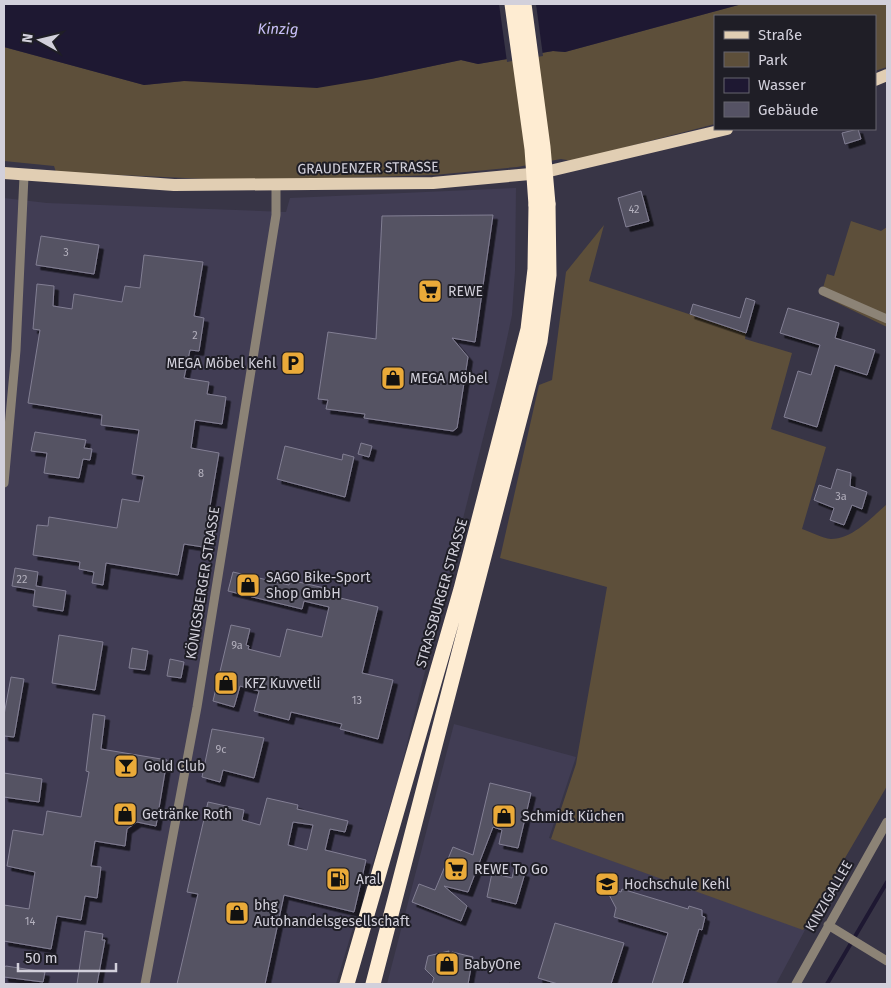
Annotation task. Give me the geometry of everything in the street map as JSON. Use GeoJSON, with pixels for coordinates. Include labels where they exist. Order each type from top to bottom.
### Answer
{"type":"FeatureCollection","features":[{"type":"Feature","properties":{"kind":"highway"},"geometry":{"type":"LineString","coordinates":[[373,984],[537,358],[545,316],[549,275],[542,205],[532,149],[512,4]]}},
{"type":"Feature","properties":{"kind":"highway"},"geometry":{"type":"LineString","coordinates":[[524,4],[543,147],[542,205]]}},
{"type":"Feature","properties":{"kind":"highway","name":"STRASSBURGER STRASSE"},"geometry":{"type":"LineString","coordinates":[[347,984],[400,806],[461,589],[528,329],[542,205]]}},
{"type":"Feature","properties":{"kind":"main road","name":"GRAUDENZER STRASSE"},"geometry":{"type":"LineString","coordinates":[[4,173],[24,176],[174,185],[433,183],[541,173],[723,130]]}},
{"type":"Feature","properties":{"kind":"street"},"geometry":{"type":"LineString","coordinates":[[4,483],[16,350],[24,176]]}},
{"type":"Feature","properties":{"kind":"street","name":"KÖNIGSBERGER STRASSE"},"geometry":{"type":"LineString","coordinates":[[145,984],[197,707],[276,215],[276,185]]}},
{"type":"Feature","properties":{"kind":"street"},"geometry":{"type":"LineString","coordinates":[[823,291],[887,320]]}},
{"type":"Feature","properties":{"kind":"street","name":"KINZIGALLEE"},"geometry":{"type":"LineString","coordinates":[[796,984],[887,822]]}},
{"type":"Feature","properties":{"kind":"street"},"geometry":{"type":"LineString","coordinates":[[828,925],[887,961]]}},
{"type":"Feature","properties":{"kind":"shaded area"},"geometry":{"type":"Polygon","coordinates":[[[516,188],[515,271],[512,315],[502,362],[399,776],[336,984],[4,984],[4,198],[47,203],[286,212],[290,198],[516,188]]]}},
{"type":"Feature","properties":{"kind":"shaded area"},"geometry":{"type":"Polygon","coordinates":[[[454,724],[576,757],[549,838],[805,930],[776,984],[510,984],[510,982],[508,984],[387,984],[454,724]]]}},
{"type":"Feature","properties":{"kind":"green space"},"geometry":{"type":"Polygon","coordinates":[[[742,4],[887,4],[887,67],[876,71],[876,15],[714,15],[714,124],[573,161],[561,159],[517,167],[434,175],[228,180],[56,172],[54,166],[4,161],[4,47],[144,85],[184,81],[371,79],[461,60],[478,64],[553,51],[565,52],[742,4]]]}},
{"type":"Feature","properties":{"kind":"green space"},"geometry":{"type":"Polygon","coordinates":[[[851,221],[881,231],[887,227],[887,327],[821,295],[827,274],[834,276],[851,221]]]}},
{"type":"Feature","properties":{"kind":"green space"},"geometry":{"type":"Polygon","coordinates":[[[604,225],[589,281],[746,333],[745,339],[792,353],[771,429],[826,447],[802,529],[831,539],[839,538],[862,526],[887,504],[887,786],[803,930],[551,839],[576,764],[607,587],[500,558],[539,385],[552,380],[566,272],[604,225]]]}},
{"type":"Feature","properties":{"kind":"water","name":"Kinzig"},"geometry":{"type":"Polygon","coordinates":[[[4,4],[742,4],[565,52],[553,51],[478,64],[461,60],[317,88],[184,81],[144,85],[4,47],[4,4]]]}},
{"type":"Feature","properties":{"kind":"pier"},"geometry":{"type":"Polygon","coordinates":[[[499,4],[536,4],[543,56],[507,62],[499,4]]]}},
{"type":"Feature","properties":{"kind":"building"},"geometry":{"type":"Polygon","coordinates":[[[858,130],[861,139],[845,144],[842,133],[858,130]]]}},
{"type":"Feature","properties":{"kind":"building"},"geometry":{"type":"Polygon","coordinates":[[[641,191],[649,221],[626,227],[618,198],[641,191]]]}},
{"type":"Feature","properties":{"kind":"building"},"geometry":{"type":"Polygon","coordinates":[[[493,215],[475,342],[452,338],[468,357],[457,428],[453,431],[364,418],[365,414],[326,409],[328,400],[318,399],[328,332],[376,339],[382,216],[493,215]]]}},
{"type":"Feature","properties":{"kind":"building"},"geometry":{"type":"Polygon","coordinates":[[[41,236],[99,245],[94,274],[36,265],[41,236]]]}},
{"type":"Feature","properties":{"kind":"building"},"geometry":{"type":"Polygon","coordinates":[[[144,255],[203,262],[194,316],[204,318],[199,351],[190,350],[184,378],[209,382],[207,394],[226,397],[222,424],[195,420],[191,448],[219,453],[203,547],[184,544],[178,575],[106,563],[103,585],[92,583],[94,572],[79,569],[80,562],[33,555],[37,525],[48,526],[49,517],[117,528],[122,499],[139,502],[144,476],[132,474],[139,430],[101,425],[102,415],[28,403],[40,330],[33,329],[37,284],[54,286],[53,306],[72,309],[74,294],[122,302],[125,286],[140,288],[144,255]]]}},
{"type":"Feature","properties":{"kind":"building"},"geometry":{"type":"Polygon","coordinates":[[[746,298],[755,301],[746,333],[690,314],[693,304],[740,318],[746,298]]]}},
{"type":"Feature","properties":{"kind":"building"},"geometry":{"type":"Polygon","coordinates":[[[788,308],[839,323],[835,338],[875,350],[867,375],[835,365],[817,427],[784,417],[798,371],[811,375],[820,345],[780,333],[788,308]]]}},
{"type":"Feature","properties":{"kind":"building"},"geometry":{"type":"Polygon","coordinates":[[[35,432],[86,440],[84,448],[92,449],[90,460],[83,459],[79,478],[44,473],[47,453],[31,451],[35,432]]]}},
{"type":"Feature","properties":{"kind":"building"},"geometry":{"type":"Polygon","coordinates":[[[361,443],[372,446],[369,457],[358,454],[361,443]]]}},
{"type":"Feature","properties":{"kind":"building"},"geometry":{"type":"Polygon","coordinates":[[[285,446],[342,460],[343,454],[354,457],[345,497],[277,479],[285,446]]]}},
{"type":"Feature","properties":{"kind":"building"},"geometry":{"type":"Polygon","coordinates":[[[837,469],[851,473],[850,486],[867,492],[862,509],[852,505],[844,525],[830,520],[834,508],[814,500],[819,485],[831,489],[837,469]]]}},
{"type":"Feature","properties":{"kind":"building"},"geometry":{"type":"Polygon","coordinates":[[[15,568],[38,572],[36,586],[66,591],[63,611],[33,606],[35,590],[12,586],[15,568]]]}},
{"type":"Feature","properties":{"kind":"building"},"geometry":{"type":"Polygon","coordinates":[[[233,572],[289,585],[290,580],[333,590],[332,596],[378,607],[362,673],[393,680],[378,739],[340,729],[342,724],[291,712],[289,720],[254,711],[259,691],[240,686],[234,707],[213,701],[231,625],[250,629],[246,645],[249,646],[248,649],[280,657],[287,629],[322,637],[329,607],[304,601],[302,609],[228,591],[233,572]]]}},
{"type":"Feature","properties":{"kind":"building"},"geometry":{"type":"Polygon","coordinates":[[[59,635],[103,642],[95,690],[52,683],[59,635]]]}},
{"type":"Feature","properties":{"kind":"building"},"geometry":{"type":"Polygon","coordinates":[[[132,648],[148,651],[145,670],[129,668],[132,648]]]}},
{"type":"Feature","properties":{"kind":"building"},"geometry":{"type":"Polygon","coordinates":[[[170,659],[184,662],[181,678],[167,676],[170,659]]]}},
{"type":"Feature","properties":{"kind":"building"},"geometry":{"type":"Polygon","coordinates":[[[11,677],[24,679],[14,737],[4,736],[4,715],[11,677]]]}},
{"type":"Feature","properties":{"kind":"building"},"geometry":{"type":"Polygon","coordinates":[[[93,714],[105,716],[101,749],[167,760],[156,826],[137,822],[127,829],[125,846],[95,841],[91,866],[101,867],[97,898],[85,896],[81,920],[57,916],[51,949],[4,941],[4,905],[29,909],[35,872],[7,866],[13,830],[43,835],[47,811],[81,817],[89,772],[86,771],[93,714]]]}},
{"type":"Feature","properties":{"kind":"building"},"geometry":{"type":"Polygon","coordinates":[[[212,729],[264,738],[254,778],[223,770],[220,782],[202,777],[212,729]]]}},
{"type":"Feature","properties":{"kind":"building"},"geometry":{"type":"Polygon","coordinates":[[[4,773],[42,779],[39,802],[4,797],[4,773]]]}},
{"type":"Feature","properties":{"kind":"building"},"geometry":{"type":"Polygon","coordinates":[[[490,783],[531,793],[518,848],[499,844],[502,830],[493,827],[468,892],[444,886],[467,906],[461,921],[412,902],[419,884],[435,890],[453,847],[473,855],[490,783]]]}},
{"type":"Feature","properties":{"kind":"building","name":"bhg Autohandelsgesellschaft"},"geometry":{"type":"Polygon","coordinates":[[[267,798],[298,805],[297,809],[348,821],[345,832],[330,829],[325,850],[366,860],[354,912],[284,895],[265,984],[177,984],[198,894],[187,892],[208,802],[244,810],[242,820],[260,825],[267,798]],[[293,822],[288,845],[307,850],[313,825],[293,822]]]}},
{"type":"Feature","properties":{"kind":"building"},"geometry":{"type":"Polygon","coordinates":[[[514,869],[525,873],[516,904],[487,897],[492,873],[512,878],[514,869]]]}},
{"type":"Feature","properties":{"kind":"building"},"geometry":{"type":"Polygon","coordinates":[[[605,887],[621,892],[622,889],[688,909],[689,906],[702,910],[702,916],[705,917],[702,930],[699,929],[682,984],[652,984],[668,933],[614,917],[616,908],[605,887]]]}},
{"type":"Feature","properties":{"kind":"building"},"geometry":{"type":"Polygon","coordinates":[[[555,923],[624,943],[611,984],[558,984],[538,978],[555,923]]]}},
{"type":"Feature","properties":{"kind":"building"},"geometry":{"type":"Polygon","coordinates":[[[85,931],[103,934],[102,940],[105,940],[97,984],[77,984],[85,931]]]}},
{"type":"Feature","properties":{"kind":"building","name":"BabyOne"},"geometry":{"type":"Polygon","coordinates":[[[449,951],[447,957],[452,952],[473,957],[468,984],[432,984],[434,978],[425,969],[428,956],[449,951]]]}},
{"type":"Feature","properties":{"kind":"building"},"geometry":{"type":"Polygon","coordinates":[[[4,967],[45,972],[43,982],[4,977],[4,967]]]}},
{"type":"Feature","properties":{"kind":"waterway"},"geometry":{"type":"LineString","coordinates":[[827,984],[887,882]]}},
{"type":"Feature","properties":{"kind":"place","name":"REWE"},"geometry":{"type":"Point","coordinates":[430,291]}},
{"type":"Feature","properties":{"kind":"place","name":"MEGA Möbel Kehl"},"geometry":{"type":"Point","coordinates":[293,363]}},
{"type":"Feature","properties":{"kind":"place","name":"MEGA Möbel"},"geometry":{"type":"Point","coordinates":[393,378]}},
{"type":"Feature","properties":{"kind":"place","name":"SAGO Bike-Sport Shop GmbH"},"geometry":{"type":"Point","coordinates":[248,585]}},
{"type":"Feature","properties":{"kind":"place","name":"KFZ Kuvvetli"},"geometry":{"type":"Point","coordinates":[226,683]}},
{"type":"Feature","properties":{"kind":"place","name":"Gold Club"},"geometry":{"type":"Point","coordinates":[126,766]}},
{"type":"Feature","properties":{"kind":"place","name":"Getränke Roth"},"geometry":{"type":"Point","coordinates":[125,814]}},
{"type":"Feature","properties":{"kind":"place","name":"Schmidt Küchen"},"geometry":{"type":"Point","coordinates":[504,816]}},
{"type":"Feature","properties":{"kind":"place","name":"REWE To Go"},"geometry":{"type":"Point","coordinates":[456,869]}},
{"type":"Feature","properties":{"kind":"place","name":"Aral"},"geometry":{"type":"Point","coordinates":[338,879]}},
{"type":"Feature","properties":{"kind":"place","name":"Hochschule Kehl"},"geometry":{"type":"Point","coordinates":[607,884]}},
{"type":"Feature","properties":{"kind":"place","name":"bhg Autohandelsgesellschaft"},"geometry":{"type":"Point","coordinates":[237,913]}},
{"type":"Feature","properties":{"kind":"place","name":"BabyOne"},"geometry":{"type":"Point","coordinates":[447,964]}}]}
